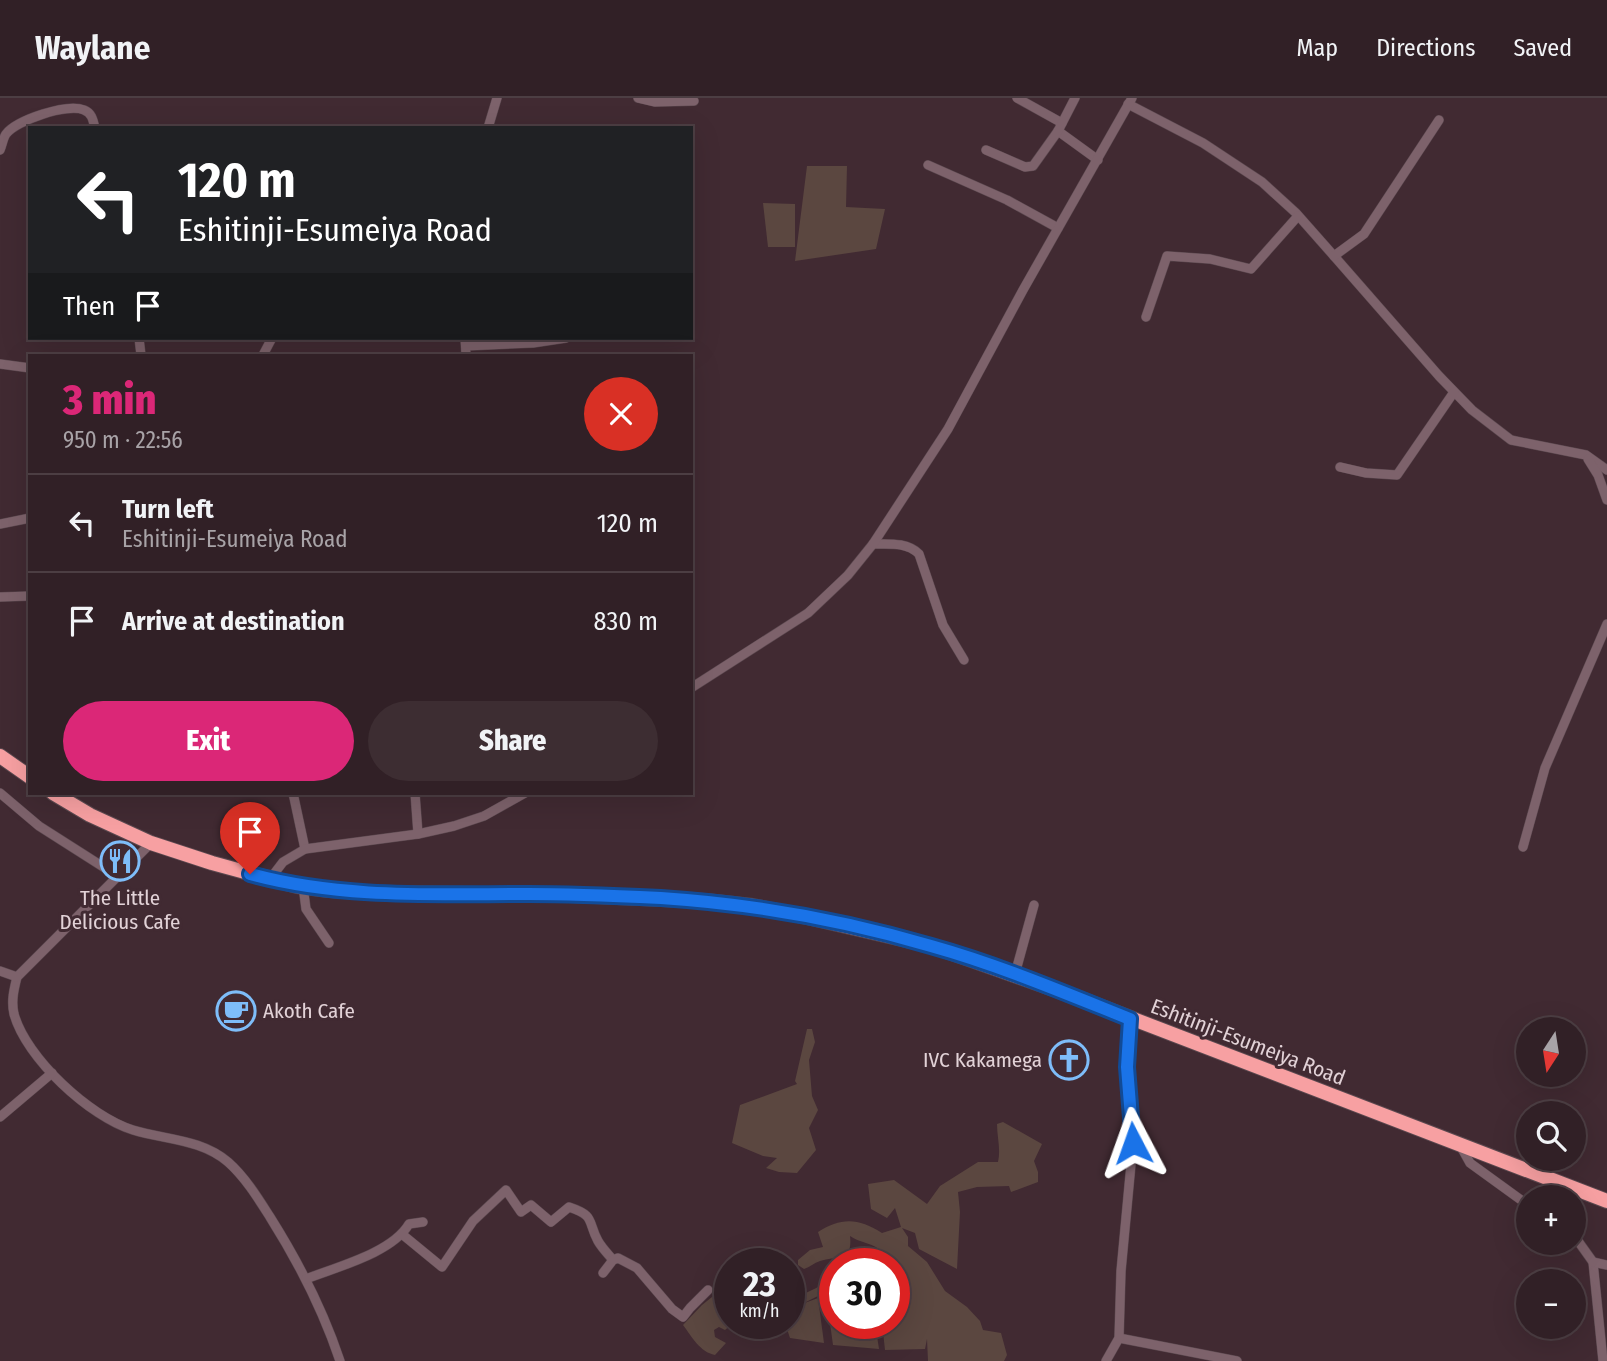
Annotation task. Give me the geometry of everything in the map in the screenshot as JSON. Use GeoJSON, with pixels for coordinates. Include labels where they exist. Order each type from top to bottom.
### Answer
{"type":"FeatureCollection","features":[{"type":"Feature","properties":{"kind":"highway"},"geometry":{"type":"LineString","coordinates":[[0,756],[28,776]]}},
{"type":"Feature","properties":{"kind":"highway","name":"Eshitinji-Esumeiya Road"},"geometry":{"type":"LineString","coordinates":[[56,795],[90,815],[151,843],[303,887],[380,893],[660,898],[752,906],[932,946],[1015,974],[1607,1200]]}},
{"type":"Feature","properties":{"kind":"street"},"geometry":{"type":"LineString","coordinates":[[489,126],[497,98]]}},
{"type":"Feature","properties":{"kind":"street"},"geometry":{"type":"LineString","coordinates":[[638,98],[655,102],[694,101]]}},
{"type":"Feature","properties":{"kind":"street"},"geometry":{"type":"LineString","coordinates":[[1017,98],[1060,127],[1098,160]]}},
{"type":"Feature","properties":{"kind":"street"},"geometry":{"type":"LineString","coordinates":[[986,150],[1030,167],[1037,163],[1075,98]]}},
{"type":"Feature","properties":{"kind":"street"},"geometry":{"type":"LineString","coordinates":[[693,687],[808,613],[848,575],[873,544],[948,429],[1130,101],[1213,149],[1262,182],[1298,216],[1472,410],[1511,440],[1586,455],[1607,470]]}},
{"type":"Feature","properties":{"kind":"street"},"geometry":{"type":"LineString","coordinates":[[0,150],[6,134],[33,117],[72,108],[85,110],[92,117],[94,126]]}},
{"type":"Feature","properties":{"kind":"street"},"geometry":{"type":"LineString","coordinates":[[1334,256],[1364,234],[1439,120]]}},
{"type":"Feature","properties":{"kind":"street"},"geometry":{"type":"LineString","coordinates":[[928,165],[1007,200],[1058,228]]}},
{"type":"Feature","properties":{"kind":"street"},"geometry":{"type":"LineString","coordinates":[[1146,317],[1167,256],[1210,259],[1251,269],[1298,216]]}},
{"type":"Feature","properties":{"kind":"street"},"geometry":{"type":"LineString","coordinates":[[466,346],[553,340]]}},
{"type":"Feature","properties":{"kind":"street"},"geometry":{"type":"LineString","coordinates":[[0,364],[28,368]]}},
{"type":"Feature","properties":{"kind":"street"},"geometry":{"type":"LineString","coordinates":[[1340,467],[1366,473],[1397,475],[1454,392]]}},
{"type":"Feature","properties":{"kind":"street"},"geometry":{"type":"LineString","coordinates":[[1586,455],[1598,475],[1607,500]]}},
{"type":"Feature","properties":{"kind":"street"},"geometry":{"type":"LineString","coordinates":[[0,524],[28,518]]}},
{"type":"Feature","properties":{"kind":"street"},"geometry":{"type":"LineString","coordinates":[[873,544],[912,547],[919,554],[943,625],[964,660]]}},
{"type":"Feature","properties":{"kind":"street"},"geometry":{"type":"LineString","coordinates":[[0,597],[28,596]]}},
{"type":"Feature","properties":{"kind":"street"},"geometry":{"type":"LineString","coordinates":[[1523,847],[1545,768],[1607,624]]}},
{"type":"Feature","properties":{"kind":"street"},"geometry":{"type":"LineString","coordinates":[[0,793],[39,826],[118,877]]}},
{"type":"Feature","properties":{"kind":"street"},"geometry":{"type":"LineString","coordinates":[[293,795],[305,849]]}},
{"type":"Feature","properties":{"kind":"street"},"geometry":{"type":"LineString","coordinates":[[415,795],[418,834]]}},
{"type":"Feature","properties":{"kind":"street"},"geometry":{"type":"LineString","coordinates":[[270,879],[282,862],[305,849],[418,834],[454,826],[484,816],[521,795]]}},
{"type":"Feature","properties":{"kind":"street"},"geometry":{"type":"LineString","coordinates":[[151,843],[17,977],[12,1002],[17,1022],[52,1073],[80,1101],[111,1122],[205,1147],[230,1164],[259,1199],[296,1258],[324,1318],[340,1361]]}},
{"type":"Feature","properties":{"kind":"street"},"geometry":{"type":"LineString","coordinates":[[303,887],[306,909],[328,943]]}},
{"type":"Feature","properties":{"kind":"street"},"geometry":{"type":"LineString","coordinates":[[1015,974],[1034,905]]}},
{"type":"Feature","properties":{"kind":"street"},"geometry":{"type":"LineString","coordinates":[[0,971],[17,977]]}},
{"type":"Feature","properties":{"kind":"street"},"geometry":{"type":"LineString","coordinates":[[1106,1361],[1119,1338],[1121,1271],[1133,1143],[1127,1067],[1130,1019]]}},
{"type":"Feature","properties":{"kind":"street"},"geometry":{"type":"LineString","coordinates":[[0,1117],[52,1073]]}},
{"type":"Feature","properties":{"kind":"street"},"geometry":{"type":"LineString","coordinates":[[1460,1145],[1470,1163],[1516,1196]]}},
{"type":"Feature","properties":{"kind":"street"},"geometry":{"type":"LineString","coordinates":[[403,1234],[442,1267],[473,1222],[506,1190],[521,1213],[531,1205],[551,1222],[569,1207],[583,1212],[592,1223],[597,1239],[613,1260]]}},
{"type":"Feature","properties":{"kind":"street"},"geometry":{"type":"LineString","coordinates":[[306,1279],[379,1250],[403,1234],[409,1224],[423,1222]]}},
{"type":"Feature","properties":{"kind":"street"},"geometry":{"type":"LineString","coordinates":[[1586,1252],[1593,1262],[1603,1361]]}},
{"type":"Feature","properties":{"kind":"street"},"geometry":{"type":"LineString","coordinates":[[603,1273],[613,1260],[618,1258],[637,1268],[672,1310],[684,1317],[708,1290]]}},
{"type":"Feature","properties":{"kind":"street"},"geometry":{"type":"LineString","coordinates":[[1593,1262],[1607,1265]]}},
{"type":"Feature","properties":{"kind":"street"},"geometry":{"type":"LineString","coordinates":[[1119,1338],[1237,1361]]}},
{"type":"Feature","properties":{"kind":"shaded area"},"geometry":{"type":"Polygon","coordinates":[[[807,166],[847,166],[846,207],[885,209],[876,249],[795,261],[807,166]]]}},
{"type":"Feature","properties":{"kind":"shaded area"},"geometry":{"type":"Polygon","coordinates":[[[763,203],[795,204],[795,247],[768,247],[763,203]]]}},
{"type":"Feature","properties":{"kind":"shaded area"},"geometry":{"type":"Polygon","coordinates":[[[807,1029],[812,1029],[815,1042],[809,1060],[812,1096],[818,1110],[809,1128],[816,1150],[797,1173],[779,1172],[766,1168],[777,1158],[763,1156],[732,1143],[740,1105],[797,1084],[795,1081],[807,1029]]]}},
{"type":"Feature","properties":{"kind":"shaded area"},"geometry":{"type":"Polygon","coordinates":[[[1003,1122],[1042,1144],[1034,1161],[1038,1182],[1011,1192],[1009,1186],[977,1187],[958,1192],[960,1212],[957,1269],[919,1249],[915,1233],[902,1228],[908,1237],[908,1246],[927,1262],[945,1291],[967,1307],[980,1321],[983,1330],[1001,1333],[1007,1355],[1004,1361],[928,1361],[927,1339],[925,1349],[885,1350],[884,1339],[910,1339],[910,1248],[877,1248],[850,1236],[849,1248],[819,1248],[819,1262],[805,1268],[805,1254],[810,1250],[823,1247],[818,1232],[834,1224],[858,1222],[882,1233],[901,1227],[895,1208],[887,1218],[871,1209],[868,1184],[894,1180],[927,1204],[940,1186],[978,1162],[998,1162],[997,1124],[1003,1122]]]}},
{"type":"Feature","properties":{"kind":"shaded area"},"geometry":{"type":"Polygon","coordinates":[[[819,1287],[819,1296],[805,1302],[805,1293],[819,1287]]]}},
{"type":"Feature","properties":{"kind":"shaded area"},"geometry":{"type":"Polygon","coordinates":[[[714,1295],[714,1339],[726,1343],[715,1355],[701,1347],[683,1325],[714,1295]]]}},
{"type":"Feature","properties":{"kind":"shaded area"},"geometry":{"type":"Polygon","coordinates":[[[818,1298],[819,1339],[823,1339],[824,1343],[797,1339],[805,1339],[805,1303],[818,1298]]]}},
{"type":"Feature","properties":{"kind":"shaded area"},"geometry":{"type":"Polygon","coordinates":[[[832,1339],[877,1339],[879,1349],[833,1345],[832,1339]]]}},
{"type":"Feature","properties":{"kind":"place","name":"The Little Delicious Cafe"},"geometry":{"type":"Point","coordinates":[120,861]}},
{"type":"Feature","properties":{"kind":"place","name":"Akoth Cafe"},"geometry":{"type":"Point","coordinates":[236,1011]}},
{"type":"Feature","properties":{"kind":"place","name":"IVC Kakamega"},"geometry":{"type":"Point","coordinates":[1069,1060]}},
{"type":"Feature","properties":{"kind":"route"},"geometry":{"type":"LineString","coordinates":[[250,874],[297,886],[328,890],[706,901],[752,906],[824,920],[932,946],[1015,974],[1130,1019],[1127,1067],[1133,1143]]}}]}
